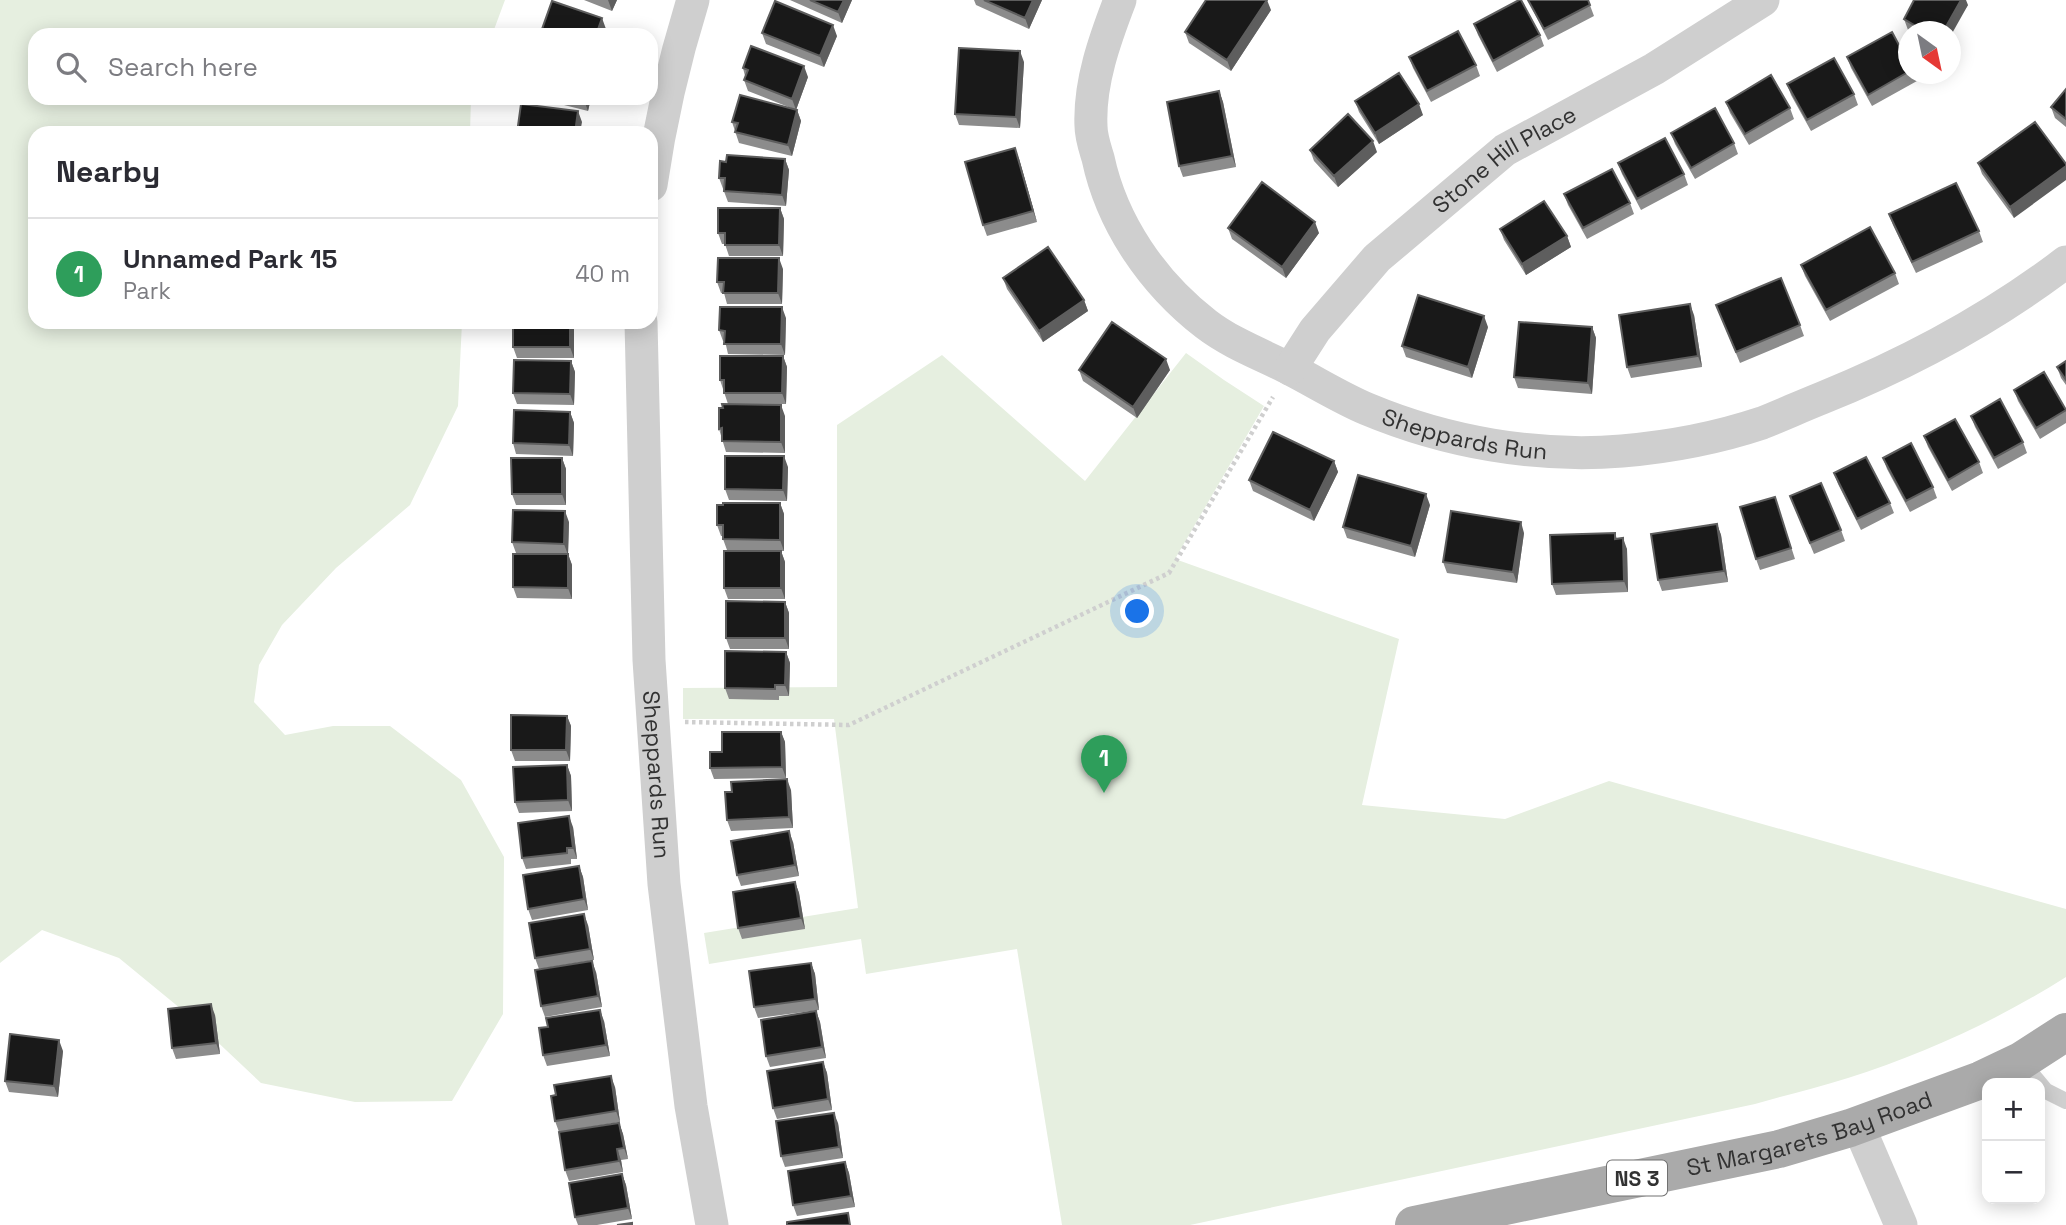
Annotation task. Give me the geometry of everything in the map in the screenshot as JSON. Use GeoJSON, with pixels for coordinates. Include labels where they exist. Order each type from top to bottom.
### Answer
{"type":"FeatureCollection","features":[{"type":"Feature","properties":{"kind":"main road","name":"St Margarets Bay Road"},"geometry":{"type":"LineString","coordinates":[[1414,1225],[1779,1149],[1858,1125],[1981,1080],[2021,1061],[2066,1032]]}},
{"type":"Feature","properties":{"kind":"street"},"geometry":{"type":"LineString","coordinates":[[658,138],[669,85],[693,0]]}},
{"type":"Feature","properties":{"kind":"street","name":"Sheppards Run"},"geometry":{"type":"LineString","coordinates":[[1120,0],[1105,38],[1094,91],[1091,128],[1101,174],[1118,218],[1142,258],[1172,294],[1207,325],[1247,350],[1367,409],[1421,428],[1477,442],[1545,451],[1592,452],[1679,444],[1735,431],[1763,422],[1920,354],[2000,308],[2066,262]]}},
{"type":"Feature","properties":{"kind":"street","name":"Stone Hill Place"},"geometry":{"type":"LineString","coordinates":[[1290,369],[1315,330],[1377,258],[1505,150],[1654,69],[1763,0]]}},
{"type":"Feature","properties":{"kind":"street","name":"Sheppards Run"},"geometry":{"type":"LineString","coordinates":[[641,329],[649,660],[670,941],[691,1106],[712,1225]]}},
{"type":"Feature","properties":{"kind":"street"},"geometry":{"type":"LineString","coordinates":[[1858,1125],[1901,1225]]}},
{"type":"Feature","properties":{"kind":"lane"},"geometry":{"type":"LineString","coordinates":[[2021,1061],[2046,1091],[2066,1101]]}},
{"type":"Feature","properties":{"kind":"path"},"geometry":{"type":"LineString","coordinates":[[653,721],[849,725],[1169,573],[1290,369]]}},
{"type":"Feature","properties":{"kind":"green space"},"geometry":{"type":"Polygon","coordinates":[[[0,0],[505,0],[495,28],[28,28],[28,105],[471,105],[470,126],[28,126],[28,329],[462,329],[458,406],[410,505],[336,568],[282,625],[259,665],[254,702],[285,735],[333,726],[390,726],[461,780],[504,857],[503,1014],[452,1101],[355,1102],[261,1083],[192,1018],[119,958],[42,930],[0,963],[0,0]]]}},
{"type":"Feature","properties":{"kind":"green space"},"geometry":{"type":"Polygon","coordinates":[[[1186,353],[1264,406],[1175,559],[1399,639],[1362,805],[1505,819],[1609,781],[2066,909],[2066,977],[2014,1008],[1932,1047],[1848,1078],[1755,1104],[1190,1225],[1062,1225],[1017,949],[866,974],[861,939],[709,964],[704,933],[858,908],[834,719],[683,719],[683,688],[837,687],[837,425],[942,355],[1085,481],[1186,353]]]}},
{"type":"Feature","properties":{"kind":"building"},"geometry":{"type":"Polygon","coordinates":[[[810,0],[844,0],[838,12],[810,0]]]}},
{"type":"Feature","properties":{"kind":"building"},"geometry":{"type":"Polygon","coordinates":[[[984,0],[1033,0],[1025,18],[984,0]]]}},
{"type":"Feature","properties":{"kind":"building"},"geometry":{"type":"Polygon","coordinates":[[[1206,0],[1267,0],[1227,60],[1185,32],[1206,0]]]}},
{"type":"Feature","properties":{"kind":"building"},"geometry":{"type":"Polygon","coordinates":[[[1519,0],[1540,35],[1493,61],[1474,24],[1519,0]]]}},
{"type":"Feature","properties":{"kind":"building"},"geometry":{"type":"Polygon","coordinates":[[[1528,0],[1588,0],[1590,5],[1544,29],[1528,0]]]}},
{"type":"Feature","properties":{"kind":"building"},"geometry":{"type":"Polygon","coordinates":[[[1914,0],[1961,0],[1949,21],[1904,19],[1914,0]]]}},
{"type":"Feature","properties":{"kind":"building"},"geometry":{"type":"Polygon","coordinates":[[[552,1],[602,18],[598,28],[542,28],[552,1]]]}},
{"type":"Feature","properties":{"kind":"building"},"geometry":{"type":"Polygon","coordinates":[[[775,1],[833,25],[820,56],[762,33],[775,1]]]}},
{"type":"Feature","properties":{"kind":"building"},"geometry":{"type":"Polygon","coordinates":[[[1458,31],[1476,65],[1427,91],[1409,57],[1458,31]]]}},
{"type":"Feature","properties":{"kind":"building"},"geometry":{"type":"Polygon","coordinates":[[[1892,32],[1898,43],[1898,78],[1868,95],[1847,57],[1892,32]]]}},
{"type":"Feature","properties":{"kind":"building"},"geometry":{"type":"Polygon","coordinates":[[[751,46],[804,66],[792,99],[744,80],[748,70],[743,68],[751,46]]]}},
{"type":"Feature","properties":{"kind":"building"},"geometry":{"type":"Polygon","coordinates":[[[959,48],[1020,51],[1016,117],[955,114],[959,48]]]}},
{"type":"Feature","properties":{"kind":"building"},"geometry":{"type":"Polygon","coordinates":[[[1834,58],[1854,94],[1807,120],[1787,84],[1834,58]]]}},
{"type":"Feature","properties":{"kind":"building"},"geometry":{"type":"Polygon","coordinates":[[[1399,73],[1419,104],[1375,133],[1355,101],[1399,73]]]}},
{"type":"Feature","properties":{"kind":"building"},"geometry":{"type":"Polygon","coordinates":[[[1771,75],[1790,108],[1745,134],[1726,102],[1771,75]]]}},
{"type":"Feature","properties":{"kind":"building"},"geometry":{"type":"Polygon","coordinates":[[[2066,89],[2066,119],[2051,107],[2066,89]]]}},
{"type":"Feature","properties":{"kind":"building"},"geometry":{"type":"Polygon","coordinates":[[[1219,91],[1232,156],[1179,166],[1167,102],[1219,91]]]}},
{"type":"Feature","properties":{"kind":"building"},"geometry":{"type":"Polygon","coordinates":[[[740,95],[797,110],[788,145],[735,132],[738,123],[732,122],[740,95]]]}},
{"type":"Feature","properties":{"kind":"building"},"geometry":{"type":"Polygon","coordinates":[[[521,105],[578,111],[576,126],[518,126],[521,105]]]}},
{"type":"Feature","properties":{"kind":"building"},"geometry":{"type":"Polygon","coordinates":[[[1715,108],[1734,143],[1691,168],[1671,133],[1715,108]]]}},
{"type":"Feature","properties":{"kind":"building"},"geometry":{"type":"Polygon","coordinates":[[[1348,114],[1373,141],[1334,176],[1310,150],[1348,114]]]}},
{"type":"Feature","properties":{"kind":"building"},"geometry":{"type":"Polygon","coordinates":[[[2035,122],[2066,166],[2010,207],[1978,163],[2035,122]]]}},
{"type":"Feature","properties":{"kind":"building"},"geometry":{"type":"Polygon","coordinates":[[[1665,138],[1684,174],[1637,199],[1618,163],[1665,138]]]}},
{"type":"Feature","properties":{"kind":"building"},"geometry":{"type":"Polygon","coordinates":[[[1015,148],[1033,211],[983,225],[965,162],[1015,148]]]}},
{"type":"Feature","properties":{"kind":"building"},"geometry":{"type":"Polygon","coordinates":[[[727,155],[785,159],[782,195],[724,191],[725,178],[719,178],[720,161],[726,162],[727,155]]]}},
{"type":"Feature","properties":{"kind":"building"},"geometry":{"type":"Polygon","coordinates":[[[1612,169],[1630,203],[1583,228],[1564,194],[1612,169]]]}},
{"type":"Feature","properties":{"kind":"building"},"geometry":{"type":"Polygon","coordinates":[[[1262,182],[1315,222],[1282,267],[1228,228],[1262,182]]]}},
{"type":"Feature","properties":{"kind":"building"},"geometry":{"type":"Polygon","coordinates":[[[1956,183],[1979,231],[1912,262],[1889,214],[1956,183]]]}},
{"type":"Feature","properties":{"kind":"building"},"geometry":{"type":"Polygon","coordinates":[[[1544,201],[1567,236],[1522,264],[1500,229],[1544,201]]]}},
{"type":"Feature","properties":{"kind":"building"},"geometry":{"type":"Polygon","coordinates":[[[718,208],[780,208],[779,245],[725,245],[725,233],[718,233],[718,208]]]}},
{"type":"Feature","properties":{"kind":"building"},"geometry":{"type":"Polygon","coordinates":[[[1870,227],[1895,273],[1826,310],[1801,265],[1870,227]]]}},
{"type":"Feature","properties":{"kind":"building"},"geometry":{"type":"Polygon","coordinates":[[[1048,247],[1084,300],[1039,331],[1003,278],[1048,247]]]}},
{"type":"Feature","properties":{"kind":"building"},"geometry":{"type":"Polygon","coordinates":[[[718,258],[779,258],[778,293],[723,293],[724,282],[717,282],[718,258]]]}},
{"type":"Feature","properties":{"kind":"building"},"geometry":{"type":"Polygon","coordinates":[[[1781,278],[1800,325],[1736,352],[1716,305],[1781,278]]]}},
{"type":"Feature","properties":{"kind":"building"},"geometry":{"type":"Polygon","coordinates":[[[1418,295],[1484,316],[1468,367],[1402,346],[1418,295]]]}},
{"type":"Feature","properties":{"kind":"building"},"geometry":{"type":"Polygon","coordinates":[[[1690,304],[1698,356],[1627,367],[1619,315],[1690,304]]]}},
{"type":"Feature","properties":{"kind":"building"},"geometry":{"type":"Polygon","coordinates":[[[720,307],[782,307],[781,344],[724,344],[725,331],[719,330],[720,307]]]}},
{"type":"Feature","properties":{"kind":"building"},"geometry":{"type":"Polygon","coordinates":[[[1112,322],[1166,359],[1133,407],[1079,370],[1112,322]]]}},
{"type":"Feature","properties":{"kind":"building"},"geometry":{"type":"Polygon","coordinates":[[[1519,322],[1592,327],[1588,383],[1514,377],[1519,322]]]}},
{"type":"Feature","properties":{"kind":"building"},"geometry":{"type":"Polygon","coordinates":[[[513,329],[570,329],[570,347],[513,347],[513,329]]]}},
{"type":"Feature","properties":{"kind":"building"},"geometry":{"type":"Polygon","coordinates":[[[720,356],[783,356],[782,393],[724,393],[724,380],[720,380],[720,356]]]}},
{"type":"Feature","properties":{"kind":"building"},"geometry":{"type":"Polygon","coordinates":[[[514,360],[571,361],[570,394],[513,393],[514,360]]]}},
{"type":"Feature","properties":{"kind":"building"},"geometry":{"type":"Polygon","coordinates":[[[2066,361],[2066,380],[2057,367],[2066,361]]]}},
{"type":"Feature","properties":{"kind":"building"},"geometry":{"type":"Polygon","coordinates":[[[2044,372],[2066,410],[2036,428],[2014,390],[2044,372]]]}},
{"type":"Feature","properties":{"kind":"building"},"geometry":{"type":"Polygon","coordinates":[[[2000,399],[2023,442],[1994,458],[1971,416],[2000,399]]]}},
{"type":"Feature","properties":{"kind":"building"},"geometry":{"type":"Polygon","coordinates":[[[722,404],[781,405],[781,442],[722,441],[719,408],[723,408],[722,404]]]}},
{"type":"Feature","properties":{"kind":"building"},"geometry":{"type":"Polygon","coordinates":[[[514,410],[570,412],[569,445],[513,443],[514,410]]]}},
{"type":"Feature","properties":{"kind":"building"},"geometry":{"type":"Polygon","coordinates":[[[1955,419],[1979,462],[1948,480],[1924,436],[1955,419]]]}},
{"type":"Feature","properties":{"kind":"building"},"geometry":{"type":"Polygon","coordinates":[[[1273,432],[1334,461],[1310,510],[1249,480],[1273,432]]]}},
{"type":"Feature","properties":{"kind":"building"},"geometry":{"type":"Polygon","coordinates":[[[1911,443],[1933,487],[1906,501],[1883,458],[1911,443]]]}},
{"type":"Feature","properties":{"kind":"building"},"geometry":{"type":"Polygon","coordinates":[[[725,456],[784,456],[783,490],[725,489],[725,456]]]}},
{"type":"Feature","properties":{"kind":"building"},"geometry":{"type":"Polygon","coordinates":[[[1866,457],[1890,503],[1857,519],[1834,473],[1866,457]]]}},
{"type":"Feature","properties":{"kind":"building"},"geometry":{"type":"Polygon","coordinates":[[[511,458],[562,458],[562,494],[512,494],[511,458]]]}},
{"type":"Feature","properties":{"kind":"building"},"geometry":{"type":"Polygon","coordinates":[[[1358,475],[1426,494],[1411,546],[1343,527],[1358,475]]]}},
{"type":"Feature","properties":{"kind":"building"},"geometry":{"type":"Polygon","coordinates":[[[1821,483],[1841,530],[1810,543],[1790,496],[1821,483]]]}},
{"type":"Feature","properties":{"kind":"building"},"geometry":{"type":"Polygon","coordinates":[[[1775,497],[1791,548],[1756,559],[1740,507],[1775,497]]]}},
{"type":"Feature","properties":{"kind":"building"},"geometry":{"type":"Polygon","coordinates":[[[780,503],[780,540],[723,539],[723,525],[717,525],[717,505],[780,503]]]}},
{"type":"Feature","properties":{"kind":"building"},"geometry":{"type":"Polygon","coordinates":[[[513,510],[565,511],[564,544],[512,542],[513,510]]]}},
{"type":"Feature","properties":{"kind":"building"},"geometry":{"type":"Polygon","coordinates":[[[1451,511],[1521,522],[1513,572],[1443,562],[1451,511]]]}},
{"type":"Feature","properties":{"kind":"building"},"geometry":{"type":"Polygon","coordinates":[[[1717,524],[1724,571],[1658,580],[1651,534],[1717,524]]]}},
{"type":"Feature","properties":{"kind":"building"},"geometry":{"type":"Polygon","coordinates":[[[1615,533],[1615,539],[1623,538],[1624,581],[1552,584],[1550,535],[1615,533]]]}},
{"type":"Feature","properties":{"kind":"building"},"geometry":{"type":"Polygon","coordinates":[[[724,551],[781,551],[781,588],[724,588],[724,551]]]}},
{"type":"Feature","properties":{"kind":"building"},"geometry":{"type":"Polygon","coordinates":[[[513,554],[568,554],[568,588],[513,587],[513,554]]]}},
{"type":"Feature","properties":{"kind":"building"},"geometry":{"type":"Polygon","coordinates":[[[726,601],[785,602],[785,638],[726,638],[726,601]]]}},
{"type":"Feature","properties":{"kind":"building"},"geometry":{"type":"Polygon","coordinates":[[[725,651],[786,652],[785,685],[775,685],[775,689],[725,688],[725,651]]]}},
{"type":"Feature","properties":{"kind":"building"},"geometry":{"type":"Polygon","coordinates":[[[511,715],[567,716],[566,750],[511,750],[511,715]]]}},
{"type":"Feature","properties":{"kind":"building"},"geometry":{"type":"Polygon","coordinates":[[[722,732],[781,732],[782,767],[710,768],[710,752],[722,752],[722,732]]]}},
{"type":"Feature","properties":{"kind":"building"},"geometry":{"type":"Polygon","coordinates":[[[567,765],[568,800],[515,802],[513,767],[567,765]]]}},
{"type":"Feature","properties":{"kind":"building"},"geometry":{"type":"Polygon","coordinates":[[[787,779],[789,817],[727,820],[725,792],[732,792],[731,782],[787,779]]]}},
{"type":"Feature","properties":{"kind":"building"},"geometry":{"type":"Polygon","coordinates":[[[569,816],[573,848],[567,848],[567,853],[522,858],[518,823],[569,816]]]}},
{"type":"Feature","properties":{"kind":"building"},"geometry":{"type":"Polygon","coordinates":[[[789,831],[795,865],[737,875],[731,841],[789,831]]]}},
{"type":"Feature","properties":{"kind":"building"},"geometry":{"type":"Polygon","coordinates":[[[579,866],[584,899],[528,909],[523,875],[579,866]]]}},
{"type":"Feature","properties":{"kind":"building"},"geometry":{"type":"Polygon","coordinates":[[[795,882],[801,918],[738,928],[733,892],[795,882]]]}},
{"type":"Feature","properties":{"kind":"building"},"geometry":{"type":"Polygon","coordinates":[[[584,914],[590,949],[535,958],[529,923],[584,914]]]}},
{"type":"Feature","properties":{"kind":"building"},"geometry":{"type":"Polygon","coordinates":[[[592,961],[598,996],[541,1006],[535,970],[592,961]]]}},
{"type":"Feature","properties":{"kind":"building"},"geometry":{"type":"Polygon","coordinates":[[[811,963],[815,999],[754,1007],[749,971],[811,963]]]}},
{"type":"Feature","properties":{"kind":"building"},"geometry":{"type":"Polygon","coordinates":[[[211,1004],[216,1043],[172,1048],[168,1009],[211,1004]]]}},
{"type":"Feature","properties":{"kind":"building"},"geometry":{"type":"Polygon","coordinates":[[[600,1010],[606,1045],[543,1055],[539,1028],[548,1027],[546,1018],[600,1010]]]}},
{"type":"Feature","properties":{"kind":"building"},"geometry":{"type":"Polygon","coordinates":[[[816,1011],[822,1047],[766,1056],[761,1020],[816,1011]]]}},
{"type":"Feature","properties":{"kind":"building"},"geometry":{"type":"Polygon","coordinates":[[[10,1034],[59,1040],[54,1086],[5,1081],[10,1034]]]}},
{"type":"Feature","properties":{"kind":"building"},"geometry":{"type":"Polygon","coordinates":[[[823,1062],[828,1099],[773,1108],[767,1071],[823,1062]]]}},
{"type":"Feature","properties":{"kind":"building"},"geometry":{"type":"Polygon","coordinates":[[[611,1076],[616,1111],[555,1121],[551,1096],[556,1095],[554,1085],[611,1076]]]}},
{"type":"Feature","properties":{"kind":"building"},"geometry":{"type":"Polygon","coordinates":[[[834,1113],[839,1147],[781,1156],[776,1121],[834,1113]]]}},
{"type":"Feature","properties":{"kind":"building"},"geometry":{"type":"Polygon","coordinates":[[[619,1123],[624,1148],[617,1149],[619,1161],[565,1170],[559,1132],[619,1123]]]}},
{"type":"Feature","properties":{"kind":"building"},"geometry":{"type":"Polygon","coordinates":[[[845,1162],[851,1196],[793,1205],[788,1171],[845,1162]]]}},
{"type":"Feature","properties":{"kind":"building"},"geometry":{"type":"Polygon","coordinates":[[[622,1174],[628,1208],[575,1217],[569,1183],[622,1174]]]}},
{"type":"Feature","properties":{"kind":"building"},"geometry":{"type":"Polygon","coordinates":[[[848,1213],[850,1225],[787,1225],[787,1222],[848,1213]]]}},
{"type":"Feature","properties":{"kind":"place","name":"Unnamed Park 15"},"geometry":{"type":"Point","coordinates":[1104,793]}}]}
